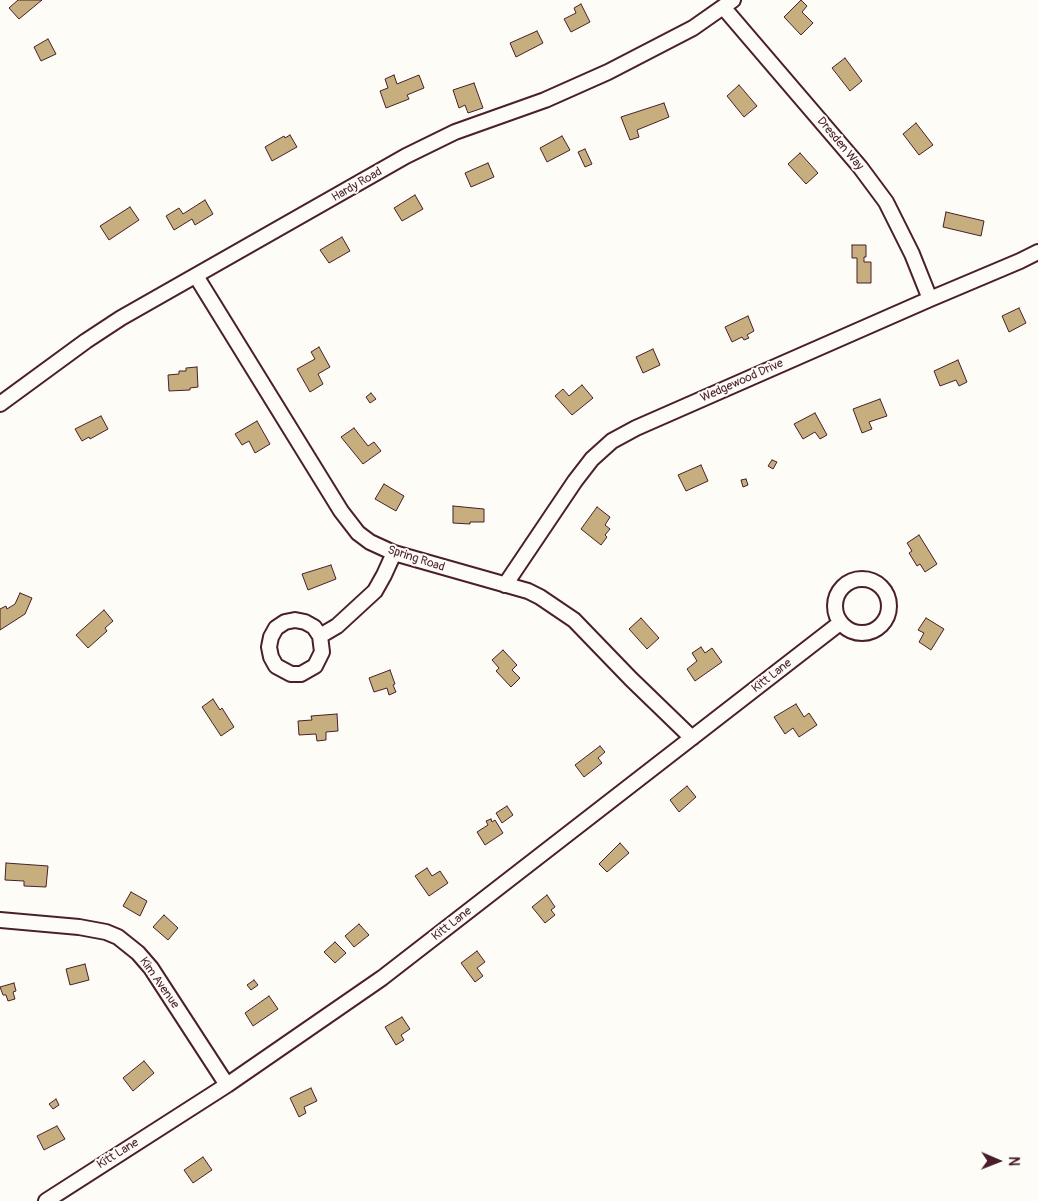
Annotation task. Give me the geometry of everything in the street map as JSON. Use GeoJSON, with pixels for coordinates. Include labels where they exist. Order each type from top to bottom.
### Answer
{"type":"FeatureCollection","features":[{"type":"Feature","properties":{"kind":"street","name":"Hardy Road"},"geometry":{"type":"LineString","coordinates":[[0,404],[86,341],[122,318],[252,246],[406,156],[455,132],[545,100],[608,72],[693,28],[728,3]]}},
{"type":"Feature","properties":{"kind":"street","name":"Dresden Way"},"geometry":{"type":"LineString","coordinates":[[728,3],[886,202],[912,254],[930,299]]}},
{"type":"Feature","properties":{"kind":"street","name":"Wedgewood Drive"},"geometry":{"type":"LineString","coordinates":[[505,585],[575,481],[592,459],[612,441],[636,428],[1038,252]]}},
{"type":"Feature","properties":{"kind":"street","name":"Spring Road"},"geometry":{"type":"LineString","coordinates":[[196,276],[349,522],[358,533],[370,542],[394,553],[528,591],[540,597],[574,620],[692,738]]}},
{"type":"Feature","properties":{"kind":"street"},"geometry":{"type":"LineString","coordinates":[[320,636],[336,626],[375,591],[394,553]]}},
{"type":"Feature","properties":{"kind":"street","name":"Kitt Lane"},"geometry":{"type":"LineString","coordinates":[[46,1201],[227,1085],[382,978],[840,623]]}},
{"type":"Feature","properties":{"kind":"street","name":"Kim Avenue"},"geometry":{"type":"LineString","coordinates":[[0,920],[79,927],[106,932],[118,937],[138,953],[151,968],[227,1085]]}},
{"type":"Feature","properties":{"kind":"building"},"geometry":{"type":"Polygon","coordinates":[[[18,0],[42,0],[19,19],[9,8],[18,0]]]}},
{"type":"Feature","properties":{"kind":"building"},"geometry":{"type":"Polygon","coordinates":[[[801,0],[807,6],[802,12],[813,23],[801,35],[784,17],[801,0]]]}},
{"type":"Feature","properties":{"kind":"building"},"geometry":{"type":"Polygon","coordinates":[[[581,4],[590,22],[571,32],[564,19],[576,13],[574,8],[581,4]]]}},
{"type":"Feature","properties":{"kind":"building"},"geometry":{"type":"Polygon","coordinates":[[[537,31],[543,43],[516,57],[510,43],[537,31]]]}},
{"type":"Feature","properties":{"kind":"building"},"geometry":{"type":"Polygon","coordinates":[[[48,39],[56,54],[41,61],[34,47],[48,39]]]}},
{"type":"Feature","properties":{"kind":"building"},"geometry":{"type":"Polygon","coordinates":[[[845,58],[862,81],[850,91],[832,68],[845,58]]]}},
{"type":"Feature","properties":{"kind":"building"},"geometry":{"type":"Polygon","coordinates":[[[394,75],[397,84],[419,75],[424,88],[407,95],[409,99],[386,108],[380,91],[388,88],[385,79],[394,75]]]}},
{"type":"Feature","properties":{"kind":"building"},"geometry":{"type":"Polygon","coordinates":[[[474,83],[483,108],[468,113],[465,105],[459,108],[453,90],[474,83]]]}},
{"type":"Feature","properties":{"kind":"building"},"geometry":{"type":"Polygon","coordinates":[[[739,85],[757,106],[744,117],[727,96],[739,85]]]}},
{"type":"Feature","properties":{"kind":"building"},"geometry":{"type":"Polygon","coordinates":[[[664,103],[669,117],[637,130],[639,137],[630,140],[621,117],[664,103]]]}},
{"type":"Feature","properties":{"kind":"building"},"geometry":{"type":"Polygon","coordinates":[[[916,123],[933,145],[919,155],[903,134],[916,123]]]}},
{"type":"Feature","properties":{"kind":"building"},"geometry":{"type":"Polygon","coordinates":[[[290,135],[297,147],[272,161],[265,147],[284,136],[285,138],[290,135]]]}},
{"type":"Feature","properties":{"kind":"building"},"geometry":{"type":"Polygon","coordinates":[[[562,136],[570,150],[547,162],[540,148],[562,136]]]}},
{"type":"Feature","properties":{"kind":"building"},"geometry":{"type":"Polygon","coordinates":[[[585,149],[592,164],[585,167],[578,152],[585,149]]]}},
{"type":"Feature","properties":{"kind":"building"},"geometry":{"type":"Polygon","coordinates":[[[800,153],[818,173],[806,184],[788,164],[800,153]]]}},
{"type":"Feature","properties":{"kind":"building"},"geometry":{"type":"Polygon","coordinates":[[[488,163],[494,177],[471,187],[465,173],[488,163]]]}},
{"type":"Feature","properties":{"kind":"building"},"geometry":{"type":"Polygon","coordinates":[[[415,195],[423,209],[402,221],[394,208],[415,195]]]}},
{"type":"Feature","properties":{"kind":"building"},"geometry":{"type":"Polygon","coordinates":[[[205,200],[213,214],[195,225],[192,219],[174,230],[166,216],[179,208],[183,214],[205,200]]]}},
{"type":"Feature","properties":{"kind":"building"},"geometry":{"type":"Polygon","coordinates":[[[130,207],[139,220],[109,240],[100,226],[130,207]]]}},
{"type":"Feature","properties":{"kind":"building"},"geometry":{"type":"Polygon","coordinates":[[[946,212],[984,221],[981,236],[943,227],[946,212]]]}},
{"type":"Feature","properties":{"kind":"building"},"geometry":{"type":"Polygon","coordinates":[[[342,237],[350,251],[329,263],[320,250],[342,237]]]}},
{"type":"Feature","properties":{"kind":"building"},"geometry":{"type":"Polygon","coordinates":[[[852,245],[866,245],[864,262],[871,262],[871,283],[857,283],[857,258],[852,258],[852,245]]]}},
{"type":"Feature","properties":{"kind":"building"},"geometry":{"type":"Polygon","coordinates":[[[1019,308],[1026,323],[1009,332],[1002,316],[1019,308]]]}},
{"type":"Feature","properties":{"kind":"building"},"geometry":{"type":"Polygon","coordinates":[[[748,316],[754,331],[747,335],[749,338],[744,340],[742,337],[732,342],[725,327],[748,316]]]}},
{"type":"Feature","properties":{"kind":"building"},"geometry":{"type":"Polygon","coordinates":[[[319,347],[330,367],[318,374],[323,384],[310,392],[297,369],[315,359],[311,352],[319,347]]]}},
{"type":"Feature","properties":{"kind":"building"},"geometry":{"type":"Polygon","coordinates":[[[653,349],[660,365],[643,373],[636,357],[653,349]]]}},
{"type":"Feature","properties":{"kind":"building"},"geometry":{"type":"Polygon","coordinates":[[[958,360],[967,382],[959,386],[956,380],[940,386],[934,371],[958,360]]]}},
{"type":"Feature","properties":{"kind":"building"},"geometry":{"type":"Polygon","coordinates":[[[197,367],[198,387],[190,388],[190,390],[169,391],[168,375],[179,374],[179,371],[186,371],[186,368],[197,367]]]}},
{"type":"Feature","properties":{"kind":"building"},"geometry":{"type":"Polygon","coordinates":[[[582,385],[593,398],[572,415],[555,396],[563,389],[569,396],[582,385]]]}},
{"type":"Feature","properties":{"kind":"building"},"geometry":{"type":"Polygon","coordinates":[[[371,393],[376,399],[370,403],[366,397],[371,393]]]}},
{"type":"Feature","properties":{"kind":"building"},"geometry":{"type":"Polygon","coordinates":[[[880,399],[887,416],[869,422],[872,429],[862,433],[853,409],[880,399]]]}},
{"type":"Feature","properties":{"kind":"building"},"geometry":{"type":"Polygon","coordinates":[[[815,413],[827,435],[820,439],[815,432],[803,439],[794,424],[815,413]]]}},
{"type":"Feature","properties":{"kind":"building"},"geometry":{"type":"Polygon","coordinates":[[[101,416],[108,429],[90,439],[89,437],[82,441],[75,429],[101,416]]]}},
{"type":"Feature","properties":{"kind":"building"},"geometry":{"type":"Polygon","coordinates":[[[257,421],[270,444],[255,453],[249,441],[242,445],[235,434],[257,421]]]}},
{"type":"Feature","properties":{"kind":"building"},"geometry":{"type":"Polygon","coordinates":[[[354,428],[368,446],[374,442],[381,451],[363,464],[341,437],[354,428]]]}},
{"type":"Feature","properties":{"kind":"building"},"geometry":{"type":"Polygon","coordinates":[[[772,460],[777,462],[773,469],[768,466],[772,460]]]}},
{"type":"Feature","properties":{"kind":"building"},"geometry":{"type":"Polygon","coordinates":[[[701,465],[708,481],[686,491],[678,475],[701,465]]]}},
{"type":"Feature","properties":{"kind":"building"},"geometry":{"type":"Polygon","coordinates":[[[746,479],[748,485],[743,487],[741,480],[746,479]]]}},
{"type":"Feature","properties":{"kind":"building"},"geometry":{"type":"Polygon","coordinates":[[[384,484],[404,496],[396,511],[375,499],[384,484]]]}},
{"type":"Feature","properties":{"kind":"building"},"geometry":{"type":"Polygon","coordinates":[[[453,506],[484,509],[484,522],[470,522],[470,524],[453,523],[453,506]]]}},
{"type":"Feature","properties":{"kind":"building"},"geometry":{"type":"Polygon","coordinates":[[[597,507],[610,517],[605,525],[610,529],[601,545],[581,529],[597,507]]]}},
{"type":"Feature","properties":{"kind":"building"},"geometry":{"type":"Polygon","coordinates":[[[919,535],[937,564],[925,572],[920,564],[917,566],[909,553],[912,551],[907,543],[919,535]]]}},
{"type":"Feature","properties":{"kind":"building"},"geometry":{"type":"Polygon","coordinates":[[[331,565],[336,579],[308,590],[302,574],[331,565]]]}},
{"type":"Feature","properties":{"kind":"building"},"geometry":{"type":"Polygon","coordinates":[[[20,593],[32,598],[25,614],[0,630],[0,609],[6,606],[7,609],[15,604],[20,593]]]}},
{"type":"Feature","properties":{"kind":"building"},"geometry":{"type":"Polygon","coordinates":[[[104,610],[113,621],[105,628],[107,631],[88,648],[76,635],[104,610]]]}},
{"type":"Feature","properties":{"kind":"building"},"geometry":{"type":"Polygon","coordinates":[[[641,618],[659,638],[647,649],[629,629],[641,618]]]}},
{"type":"Feature","properties":{"kind":"building"},"geometry":{"type":"Polygon","coordinates":[[[926,618],[944,629],[931,650],[919,642],[924,633],[918,630],[926,618]]]}},
{"type":"Feature","properties":{"kind":"building"},"geometry":{"type":"Polygon","coordinates":[[[701,647],[705,653],[712,648],[722,662],[695,681],[687,669],[697,661],[692,653],[701,647]]]}},
{"type":"Feature","properties":{"kind":"building"},"geometry":{"type":"Polygon","coordinates":[[[503,650],[517,665],[512,670],[520,678],[511,687],[496,671],[499,668],[492,660],[503,650]]]}},
{"type":"Feature","properties":{"kind":"building"},"geometry":{"type":"Polygon","coordinates":[[[390,670],[396,692],[389,695],[387,688],[374,692],[369,678],[390,670]]]}},
{"type":"Feature","properties":{"kind":"building"},"geometry":{"type":"Polygon","coordinates":[[[213,699],[220,710],[222,708],[234,727],[221,736],[202,707],[213,699]]]}},
{"type":"Feature","properties":{"kind":"building"},"geometry":{"type":"Polygon","coordinates":[[[796,704],[804,717],[809,713],[817,725],[799,737],[793,728],[785,734],[774,717],[796,704]]]}},
{"type":"Feature","properties":{"kind":"building"},"geometry":{"type":"Polygon","coordinates":[[[337,714],[338,731],[326,732],[326,740],[317,741],[316,734],[299,735],[298,721],[312,720],[311,716],[337,714]]]}},
{"type":"Feature","properties":{"kind":"building"},"geometry":{"type":"Polygon","coordinates":[[[600,746],[605,752],[598,758],[602,763],[584,777],[575,765],[600,746]]]}},
{"type":"Feature","properties":{"kind":"building"},"geometry":{"type":"Polygon","coordinates":[[[687,786],[696,797],[679,812],[670,800],[687,786]]]}},
{"type":"Feature","properties":{"kind":"building"},"geometry":{"type":"Polygon","coordinates":[[[507,806],[513,815],[502,823],[496,813],[507,806]]]}},
{"type":"Feature","properties":{"kind":"building"},"geometry":{"type":"Polygon","coordinates":[[[491,819],[492,822],[495,820],[503,833],[485,845],[477,832],[488,825],[486,821],[491,819]]]}},
{"type":"Feature","properties":{"kind":"building"},"geometry":{"type":"Polygon","coordinates":[[[620,843],[629,853],[607,872],[599,864],[620,843]]]}},
{"type":"Feature","properties":{"kind":"building"},"geometry":{"type":"Polygon","coordinates":[[[6,863],[48,866],[46,887],[24,886],[24,881],[5,880],[6,863]]]}},
{"type":"Feature","properties":{"kind":"building"},"geometry":{"type":"Polygon","coordinates":[[[427,868],[432,876],[440,871],[448,883],[429,896],[415,876],[427,868]]]}},
{"type":"Feature","properties":{"kind":"building"},"geometry":{"type":"Polygon","coordinates":[[[131,892],[147,901],[140,916],[123,906],[131,892]]]}},
{"type":"Feature","properties":{"kind":"building"},"geometry":{"type":"Polygon","coordinates":[[[547,895],[555,907],[551,910],[555,915],[545,923],[532,907],[547,895]]]}},
{"type":"Feature","properties":{"kind":"building"},"geometry":{"type":"Polygon","coordinates":[[[164,915],[178,928],[168,940],[153,927],[164,915]]]}},
{"type":"Feature","properties":{"kind":"building"},"geometry":{"type":"Polygon","coordinates":[[[359,924],[369,935],[354,947],[345,936],[359,924]]]}},
{"type":"Feature","properties":{"kind":"building"},"geometry":{"type":"Polygon","coordinates":[[[335,942],[346,953],[335,963],[324,952],[335,942]]]}},
{"type":"Feature","properties":{"kind":"building"},"geometry":{"type":"Polygon","coordinates":[[[477,951],[485,962],[477,968],[483,976],[475,982],[461,963],[477,951]]]}},
{"type":"Feature","properties":{"kind":"building"},"geometry":{"type":"Polygon","coordinates":[[[85,964],[89,980],[70,985],[66,969],[85,964]]]}},
{"type":"Feature","properties":{"kind":"building"},"geometry":{"type":"Polygon","coordinates":[[[254,980],[258,985],[251,990],[247,985],[254,980]]]}},
{"type":"Feature","properties":{"kind":"building"},"geometry":{"type":"Polygon","coordinates":[[[14,983],[16,991],[13,992],[15,999],[8,1001],[0,987],[14,983]]]}},
{"type":"Feature","properties":{"kind":"building"},"geometry":{"type":"Polygon","coordinates":[[[269,996],[278,1009],[253,1026],[245,1013],[269,996]]]}},
{"type":"Feature","properties":{"kind":"building"},"geometry":{"type":"Polygon","coordinates":[[[402,1017],[410,1029],[401,1035],[404,1040],[396,1045],[385,1027],[402,1017]]]}},
{"type":"Feature","properties":{"kind":"building"},"geometry":{"type":"Polygon","coordinates":[[[144,1061],[154,1073],[133,1091],[123,1078],[144,1061]]]}},
{"type":"Feature","properties":{"kind":"building"},"geometry":{"type":"Polygon","coordinates":[[[311,1088],[317,1101],[304,1107],[306,1113],[299,1117],[290,1098],[311,1088]]]}},
{"type":"Feature","properties":{"kind":"building"},"geometry":{"type":"Polygon","coordinates":[[[56,1099],[59,1105],[53,1109],[49,1104],[56,1099]]]}},
{"type":"Feature","properties":{"kind":"building"},"geometry":{"type":"Polygon","coordinates":[[[57,1126],[65,1139],[44,1150],[37,1136],[57,1126]]]}},
{"type":"Feature","properties":{"kind":"building"},"geometry":{"type":"Polygon","coordinates":[[[203,1157],[212,1170],[193,1183],[184,1170],[203,1157]]]}}]}
